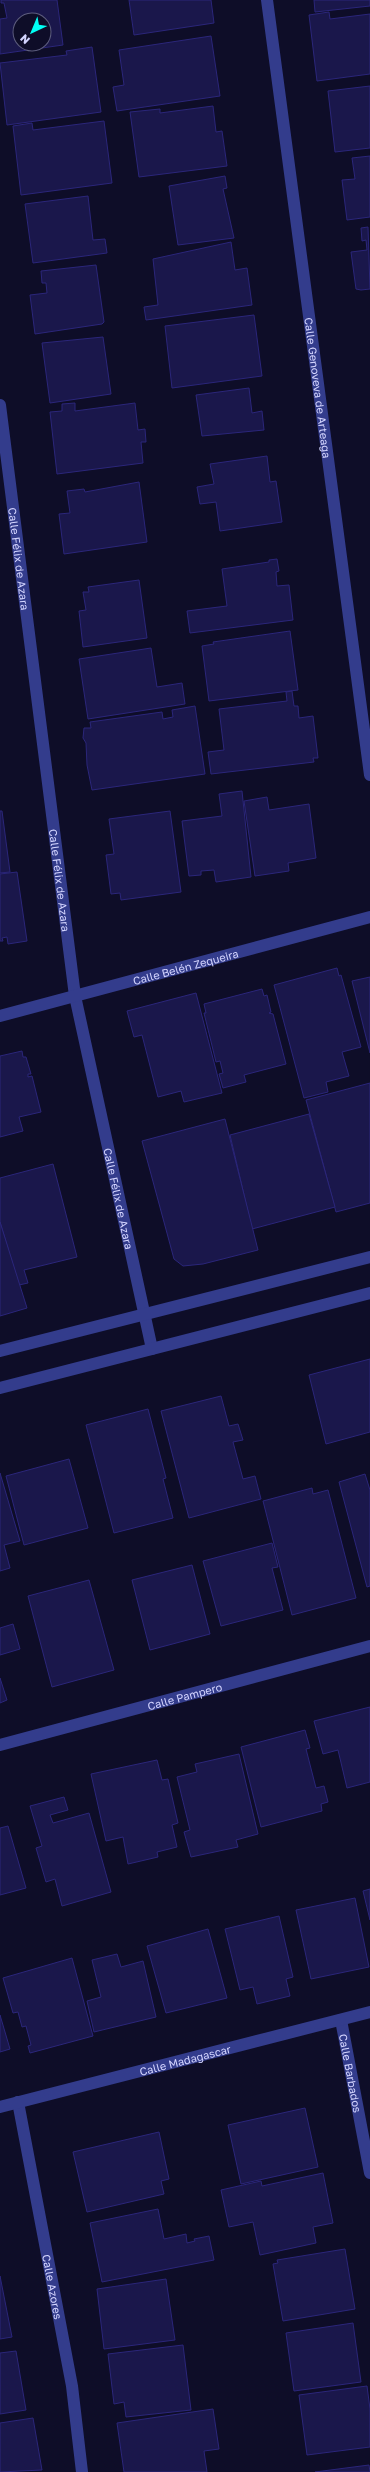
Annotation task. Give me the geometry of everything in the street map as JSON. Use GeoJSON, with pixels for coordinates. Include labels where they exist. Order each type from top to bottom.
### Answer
{"type":"FeatureCollection","features":[{"type":"Feature","properties":{"kind":"street","name":"Calle Genoveva de Arteaga"},"geometry":{"type":"LineString","coordinates":[[267,0],[370,775]]}},
{"type":"Feature","properties":{"kind":"street","name":"Calle Félix de Azara"},"geometry":{"type":"LineString","coordinates":[[0,405],[76,996],[152,1349]]}},
{"type":"Feature","properties":{"kind":"street","name":"Calle Belén Zequeira"},"geometry":{"type":"LineString","coordinates":[[0,1016],[370,917]]}},
{"type":"Feature","properties":{"kind":"street"},"geometry":{"type":"LineString","coordinates":[[0,1351],[370,1257]]}},
{"type":"Feature","properties":{"kind":"street"},"geometry":{"type":"LineString","coordinates":[[0,1388],[370,1293]]}},
{"type":"Feature","properties":{"kind":"street","name":"Calle Pampero"},"geometry":{"type":"LineString","coordinates":[[0,1745],[370,1646]]}},
{"type":"Feature","properties":{"kind":"street","name":"Calle Madagascar"},"geometry":{"type":"LineString","coordinates":[[0,2107],[370,2012]]}},
{"type":"Feature","properties":{"kind":"street","name":"Calle Barbados"},"geometry":{"type":"LineString","coordinates":[[341,2020],[370,2173]]}},
{"type":"Feature","properties":{"kind":"street","name":"Calle Azores"},"geometry":{"type":"LineString","coordinates":[[18,2102],[72,2386],[82,2472]]}},
{"type":"Feature","properties":{"kind":"building"},"geometry":{"type":"Polygon","coordinates":[[[1,0],[57,0],[63,45],[52,47],[52,12],[12,12],[12,52],[14,52],[0,54],[0,19],[7,18],[4,3],[1,3],[1,0]]]}},
{"type":"Feature","properties":{"kind":"building"},"geometry":{"type":"Polygon","coordinates":[[[129,0],[211,0],[214,23],[134,35],[129,0]]]}},
{"type":"Feature","properties":{"kind":"building"},"geometry":{"type":"Polygon","coordinates":[[[314,0],[370,0],[370,6],[315,12],[314,0]]]}},
{"type":"Feature","properties":{"kind":"building"},"geometry":{"type":"Polygon","coordinates":[[[329,12],[330,19],[370,14],[370,74],[317,81],[309,15],[329,12]]]}},
{"type":"Feature","properties":{"kind":"building"},"geometry":{"type":"Polygon","coordinates":[[[211,36],[220,96],[117,111],[113,87],[124,85],[119,50],[211,36]]]}},
{"type":"Feature","properties":{"kind":"building"},"geometry":{"type":"Polygon","coordinates":[[[92,47],[101,112],[7,125],[0,63],[67,55],[66,51],[92,47]]]}},
{"type":"Feature","properties":{"kind":"building"},"geometry":{"type":"Polygon","coordinates":[[[370,86],[370,148],[335,152],[328,91],[370,86]]]}},
{"type":"Feature","properties":{"kind":"building"},"geometry":{"type":"Polygon","coordinates":[[[213,106],[216,132],[222,131],[227,166],[139,177],[130,112],[160,109],[160,113],[213,106]]]}},
{"type":"Feature","properties":{"kind":"building"},"geometry":{"type":"Polygon","coordinates":[[[104,121],[112,183],[21,195],[13,126],[32,123],[33,130],[104,121]]]}},
{"type":"Feature","properties":{"kind":"building"},"geometry":{"type":"Polygon","coordinates":[[[370,156],[370,217],[347,220],[342,180],[355,179],[352,158],[370,156]]]}},
{"type":"Feature","properties":{"kind":"building"},"geometry":{"type":"Polygon","coordinates":[[[225,176],[227,188],[223,189],[234,238],[178,245],[169,186],[225,176]]]}},
{"type":"Feature","properties":{"kind":"building"},"geometry":{"type":"Polygon","coordinates":[[[88,196],[93,240],[105,239],[107,253],[33,263],[25,204],[88,196]]]}},
{"type":"Feature","properties":{"kind":"building"},"geometry":{"type":"Polygon","coordinates":[[[368,227],[370,289],[361,290],[356,289],[351,252],[367,250],[366,240],[362,241],[361,228],[368,227]]]}},
{"type":"Feature","properties":{"kind":"building"},"geometry":{"type":"Polygon","coordinates":[[[231,242],[235,270],[247,268],[252,305],[146,320],[144,307],[158,305],[153,259],[231,242]]]}},
{"type":"Feature","properties":{"kind":"building"},"geometry":{"type":"Polygon","coordinates":[[[96,265],[104,322],[102,324],[35,334],[30,295],[47,293],[46,283],[42,283],[41,271],[96,265]]]}},
{"type":"Feature","properties":{"kind":"building"},"geometry":{"type":"Polygon","coordinates":[[[254,315],[262,376],[172,388],[165,326],[254,315]]]}},
{"type":"Feature","properties":{"kind":"building"},"geometry":{"type":"Polygon","coordinates":[[[103,337],[111,394],[50,403],[42,343],[103,337]]]}},
{"type":"Feature","properties":{"kind":"building"},"geometry":{"type":"Polygon","coordinates":[[[249,388],[252,413],[262,411],[264,430],[202,436],[196,395],[249,388]]]}},
{"type":"Feature","properties":{"kind":"building"},"geometry":{"type":"Polygon","coordinates":[[[75,403],[75,411],[135,403],[138,430],[145,429],[146,442],[141,442],[143,463],[57,474],[50,412],[62,411],[62,404],[75,403]]]}},
{"type":"Feature","properties":{"kind":"building"},"geometry":{"type":"Polygon","coordinates":[[[267,456],[270,482],[276,481],[282,522],[220,531],[216,502],[200,504],[197,487],[214,484],[210,464],[267,456]]]}},
{"type":"Feature","properties":{"kind":"building"},"geometry":{"type":"Polygon","coordinates":[[[139,482],[147,542],[64,554],[59,514],[70,513],[67,491],[84,489],[85,492],[139,482]]]}},
{"type":"Feature","properties":{"kind":"building"},"geometry":{"type":"Polygon","coordinates":[[[277,559],[279,571],[276,572],[277,586],[289,585],[293,620],[190,633],[187,611],[227,606],[222,569],[269,562],[269,560],[277,559]]]}},
{"type":"Feature","properties":{"kind":"building"},"geometry":{"type":"Polygon","coordinates":[[[139,580],[147,638],[83,647],[79,611],[86,610],[83,592],[89,592],[88,587],[139,580]]]}},
{"type":"Feature","properties":{"kind":"building"},"geometry":{"type":"Polygon","coordinates":[[[290,631],[298,690],[209,701],[202,646],[214,644],[213,642],[290,631]]]}},
{"type":"Feature","properties":{"kind":"building"},"geometry":{"type":"Polygon","coordinates":[[[151,648],[157,687],[182,683],[185,704],[88,719],[79,659],[151,648]]]}},
{"type":"Feature","properties":{"kind":"building"},"geometry":{"type":"Polygon","coordinates":[[[292,691],[294,706],[298,706],[299,718],[313,716],[318,758],[313,758],[314,762],[211,774],[208,752],[224,750],[219,709],[287,701],[286,692],[292,691]]]}},
{"type":"Feature","properties":{"kind":"building"},"geometry":{"type":"Polygon","coordinates":[[[195,706],[205,774],[92,790],[87,765],[86,743],[83,738],[84,728],[91,728],[90,722],[162,712],[163,719],[173,717],[172,710],[195,706]]]}},
{"type":"Feature","properties":{"kind":"building"},"geometry":{"type":"Polygon","coordinates":[[[242,791],[251,877],[216,882],[214,870],[201,871],[201,875],[189,876],[182,821],[222,816],[219,794],[242,791]]]}},
{"type":"Feature","properties":{"kind":"building"},"geometry":{"type":"Polygon","coordinates":[[[267,797],[269,810],[309,804],[316,858],[288,863],[289,871],[255,876],[244,801],[267,797]]]}},
{"type":"Feature","properties":{"kind":"building"},"geometry":{"type":"Polygon","coordinates":[[[0,811],[2,811],[10,872],[0,873],[0,811]]]}},
{"type":"Feature","properties":{"kind":"building"},"geometry":{"type":"Polygon","coordinates":[[[170,811],[181,892],[121,900],[120,893],[111,894],[106,855],[114,854],[109,819],[170,811]]]}},
{"type":"Feature","properties":{"kind":"building"},"geometry":{"type":"Polygon","coordinates":[[[17,872],[27,941],[8,944],[7,937],[2,938],[3,941],[0,941],[0,874],[17,872]]]}},
{"type":"Feature","properties":{"kind":"building"},"geometry":{"type":"Polygon","coordinates":[[[337,968],[339,976],[341,975],[361,1047],[342,1052],[349,1076],[326,1082],[328,1092],[304,1098],[274,985],[337,968]]]}},
{"type":"Feature","properties":{"kind":"building"},"geometry":{"type":"Polygon","coordinates":[[[370,977],[370,1053],[352,981],[370,977]]]}},
{"type":"Feature","properties":{"kind":"building"},"geometry":{"type":"Polygon","coordinates":[[[262,989],[264,996],[267,995],[271,1012],[269,1013],[273,1014],[286,1064],[244,1075],[246,1082],[223,1088],[219,1074],[223,1073],[220,1061],[216,1062],[204,1013],[206,1013],[204,1004],[262,989]]]}},
{"type":"Feature","properties":{"kind":"building"},"geometry":{"type":"Polygon","coordinates":[[[196,993],[222,1093],[184,1102],[181,1091],[158,1097],[142,1035],[134,1037],[127,1011],[196,993]]]}},
{"type":"Feature","properties":{"kind":"building"},"geometry":{"type":"Polygon","coordinates":[[[22,1051],[23,1057],[26,1057],[31,1074],[28,1074],[28,1077],[32,1076],[41,1112],[19,1117],[23,1131],[0,1137],[0,1056],[22,1051]]]}},
{"type":"Feature","properties":{"kind":"building"},"geometry":{"type":"Polygon","coordinates":[[[370,1083],[370,1203],[336,1212],[306,1100],[370,1083]]]}},
{"type":"Feature","properties":{"kind":"building"},"geometry":{"type":"Polygon","coordinates":[[[309,1114],[335,1207],[252,1229],[230,1135],[309,1114]]]}},
{"type":"Feature","properties":{"kind":"building"},"geometry":{"type":"Polygon","coordinates":[[[225,1119],[258,1250],[203,1264],[183,1266],[174,1259],[142,1141],[225,1119]]]}},
{"type":"Feature","properties":{"kind":"building"},"geometry":{"type":"Polygon","coordinates":[[[53,1164],[77,1257],[24,1270],[28,1283],[19,1285],[0,1222],[0,1178],[53,1164]]]}},
{"type":"Feature","properties":{"kind":"building"},"geometry":{"type":"Polygon","coordinates":[[[0,1222],[27,1308],[0,1316],[0,1222]]]}},
{"type":"Feature","properties":{"kind":"building"},"geometry":{"type":"Polygon","coordinates":[[[370,1359],[370,1432],[326,1444],[309,1375],[370,1359]]]}},
{"type":"Feature","properties":{"kind":"building"},"geometry":{"type":"Polygon","coordinates":[[[221,1396],[229,1426],[238,1424],[243,1440],[233,1442],[243,1479],[255,1476],[261,1499],[189,1518],[161,1411],[221,1396]]]}},
{"type":"Feature","properties":{"kind":"building"},"geometry":{"type":"Polygon","coordinates":[[[148,1409],[166,1478],[163,1479],[173,1518],[114,1533],[86,1425],[148,1409]]]}},
{"type":"Feature","properties":{"kind":"building"},"geometry":{"type":"Polygon","coordinates":[[[69,1459],[88,1528],[24,1545],[6,1476],[69,1459]]]}},
{"type":"Feature","properties":{"kind":"building"},"geometry":{"type":"Polygon","coordinates":[[[0,1473],[20,1541],[4,1545],[10,1568],[0,1571],[0,1473]]]}},
{"type":"Feature","properties":{"kind":"building"},"geometry":{"type":"Polygon","coordinates":[[[365,1474],[370,1490],[370,1586],[367,1587],[339,1482],[365,1474]]]}},
{"type":"Feature","properties":{"kind":"building"},"geometry":{"type":"Polygon","coordinates":[[[312,1488],[313,1494],[328,1490],[356,1598],[292,1615],[263,1501],[312,1488]]]}},
{"type":"Feature","properties":{"kind":"building"},"geometry":{"type":"Polygon","coordinates":[[[272,1543],[278,1567],[272,1568],[283,1610],[221,1626],[203,1561],[272,1543]]]}},
{"type":"Feature","properties":{"kind":"building"},"geometry":{"type":"Polygon","coordinates":[[[192,1565],[210,1634],[150,1650],[132,1580],[192,1565]]]}},
{"type":"Feature","properties":{"kind":"building"},"geometry":{"type":"Polygon","coordinates":[[[89,1580],[114,1670],[52,1687],[28,1596],[89,1580]]]}},
{"type":"Feature","properties":{"kind":"building"},"geometry":{"type":"Polygon","coordinates":[[[13,1624],[20,1649],[0,1655],[0,1628],[13,1624]]]}},
{"type":"Feature","properties":{"kind":"building"},"geometry":{"type":"Polygon","coordinates":[[[0,1678],[7,1700],[0,1703],[0,1678]]]}},
{"type":"Feature","properties":{"kind":"building"},"geometry":{"type":"Polygon","coordinates":[[[370,1707],[370,1782],[347,1788],[338,1750],[323,1754],[314,1721],[370,1707]]]}},
{"type":"Feature","properties":{"kind":"building"},"geometry":{"type":"Polygon","coordinates":[[[305,1730],[310,1748],[306,1749],[316,1788],[324,1786],[328,1802],[321,1804],[322,1811],[261,1827],[241,1747],[305,1730]]]}},
{"type":"Feature","properties":{"kind":"building"},"geometry":{"type":"Polygon","coordinates":[[[239,1754],[258,1834],[236,1840],[238,1847],[191,1857],[184,1832],[190,1830],[177,1777],[197,1772],[195,1764],[239,1754]]]}},
{"type":"Feature","properties":{"kind":"building"},"geometry":{"type":"Polygon","coordinates":[[[157,1760],[162,1780],[168,1779],[178,1823],[172,1825],[177,1847],[157,1852],[158,1857],[128,1864],[123,1837],[106,1841],[91,1774],[157,1760]]]}},
{"type":"Feature","properties":{"kind":"building"},"geometry":{"type":"Polygon","coordinates":[[[64,1797],[68,1810],[50,1815],[53,1823],[89,1813],[111,1892],[62,1906],[55,1879],[46,1882],[36,1848],[42,1846],[30,1806],[64,1797]]]}},
{"type":"Feature","properties":{"kind":"building"},"geometry":{"type":"Polygon","coordinates":[[[8,1826],[26,1888],[0,1895],[0,1828],[8,1826]]]}},
{"type":"Feature","properties":{"kind":"building"},"geometry":{"type":"Polygon","coordinates":[[[370,1889],[370,1920],[363,1891],[370,1889]]]}},
{"type":"Feature","properties":{"kind":"building"},"geometry":{"type":"Polygon","coordinates":[[[355,1898],[369,1967],[311,1979],[296,1910],[355,1898]]]}},
{"type":"Feature","properties":{"kind":"building"},"geometry":{"type":"Polygon","coordinates":[[[279,1916],[293,1977],[286,1979],[290,1996],[257,2004],[253,1987],[240,1990],[225,1929],[279,1916]]]}},
{"type":"Feature","properties":{"kind":"building"},"geometry":{"type":"Polygon","coordinates":[[[208,1929],[227,1998],[166,2013],[147,1946],[208,1929]]]}},
{"type":"Feature","properties":{"kind":"building"},"geometry":{"type":"Polygon","coordinates":[[[117,1954],[121,1967],[143,1961],[156,2017],[94,2032],[87,2001],[101,1997],[92,1960],[117,1954]]]}},
{"type":"Feature","properties":{"kind":"building"},"geometry":{"type":"Polygon","coordinates":[[[72,1958],[93,2036],[30,2053],[28,2046],[31,2045],[26,2026],[22,2027],[18,2012],[13,2013],[3,1978],[72,1958]]]}},
{"type":"Feature","properties":{"kind":"building"},"geometry":{"type":"Polygon","coordinates":[[[0,2015],[10,2049],[0,2052],[0,2015]]]}},
{"type":"Feature","properties":{"kind":"building"},"geometry":{"type":"Polygon","coordinates":[[[305,2108],[318,2167],[241,2184],[228,2125],[305,2108]]]}},
{"type":"Feature","properties":{"kind":"building"},"geometry":{"type":"Polygon","coordinates":[[[159,2132],[169,2179],[161,2181],[164,2194],[87,2212],[73,2152],[159,2132]]]}},
{"type":"Feature","properties":{"kind":"building"},"geometry":{"type":"Polygon","coordinates":[[[323,2173],[333,2223],[313,2227],[316,2243],[260,2255],[253,2222],[229,2227],[221,2190],[261,2181],[262,2186],[323,2173]]]}},
{"type":"Feature","properties":{"kind":"building"},"geometry":{"type":"Polygon","coordinates":[[[158,2209],[164,2239],[186,2234],[187,2243],[195,2241],[194,2239],[209,2236],[214,2260],[102,2282],[90,2223],[158,2209]]]}},
{"type":"Feature","properties":{"kind":"building"},"geometry":{"type":"Polygon","coordinates":[[[345,2249],[355,2309],[283,2321],[273,2264],[278,2263],[277,2260],[345,2249]]]}},
{"type":"Feature","properties":{"kind":"building"},"geometry":{"type":"Polygon","coordinates":[[[0,2276],[12,2337],[0,2339],[0,2276]]]}},
{"type":"Feature","properties":{"kind":"building"},"geometry":{"type":"Polygon","coordinates":[[[166,2279],[175,2340],[104,2349],[97,2289],[166,2279]]]}},
{"type":"Feature","properties":{"kind":"building"},"geometry":{"type":"Polygon","coordinates":[[[353,2323],[361,2382],[294,2391],[286,2333],[353,2323]]]}},
{"type":"Feature","properties":{"kind":"building"},"geometry":{"type":"Polygon","coordinates":[[[183,2345],[191,2410],[126,2417],[124,2402],[114,2404],[108,2354],[183,2345]]]}},
{"type":"Feature","properties":{"kind":"building"},"geometry":{"type":"Polygon","coordinates":[[[16,2351],[26,2410],[0,2414],[0,2353],[16,2351]]]}},
{"type":"Feature","properties":{"kind":"building"},"geometry":{"type":"Polygon","coordinates":[[[367,2386],[370,2409],[370,2447],[307,2455],[299,2395],[367,2386]]]}},
{"type":"Feature","properties":{"kind":"building"},"geometry":{"type":"Polygon","coordinates":[[[213,2409],[219,2449],[204,2451],[207,2472],[124,2472],[117,2423],[213,2409]]]}},
{"type":"Feature","properties":{"kind":"building"},"geometry":{"type":"Polygon","coordinates":[[[33,2418],[42,2470],[0,2472],[0,2423],[33,2418]]]}},
{"type":"Feature","properties":{"kind":"building"},"geometry":{"type":"Polygon","coordinates":[[[369,2465],[370,2472],[315,2472],[369,2465]]]}}]}
